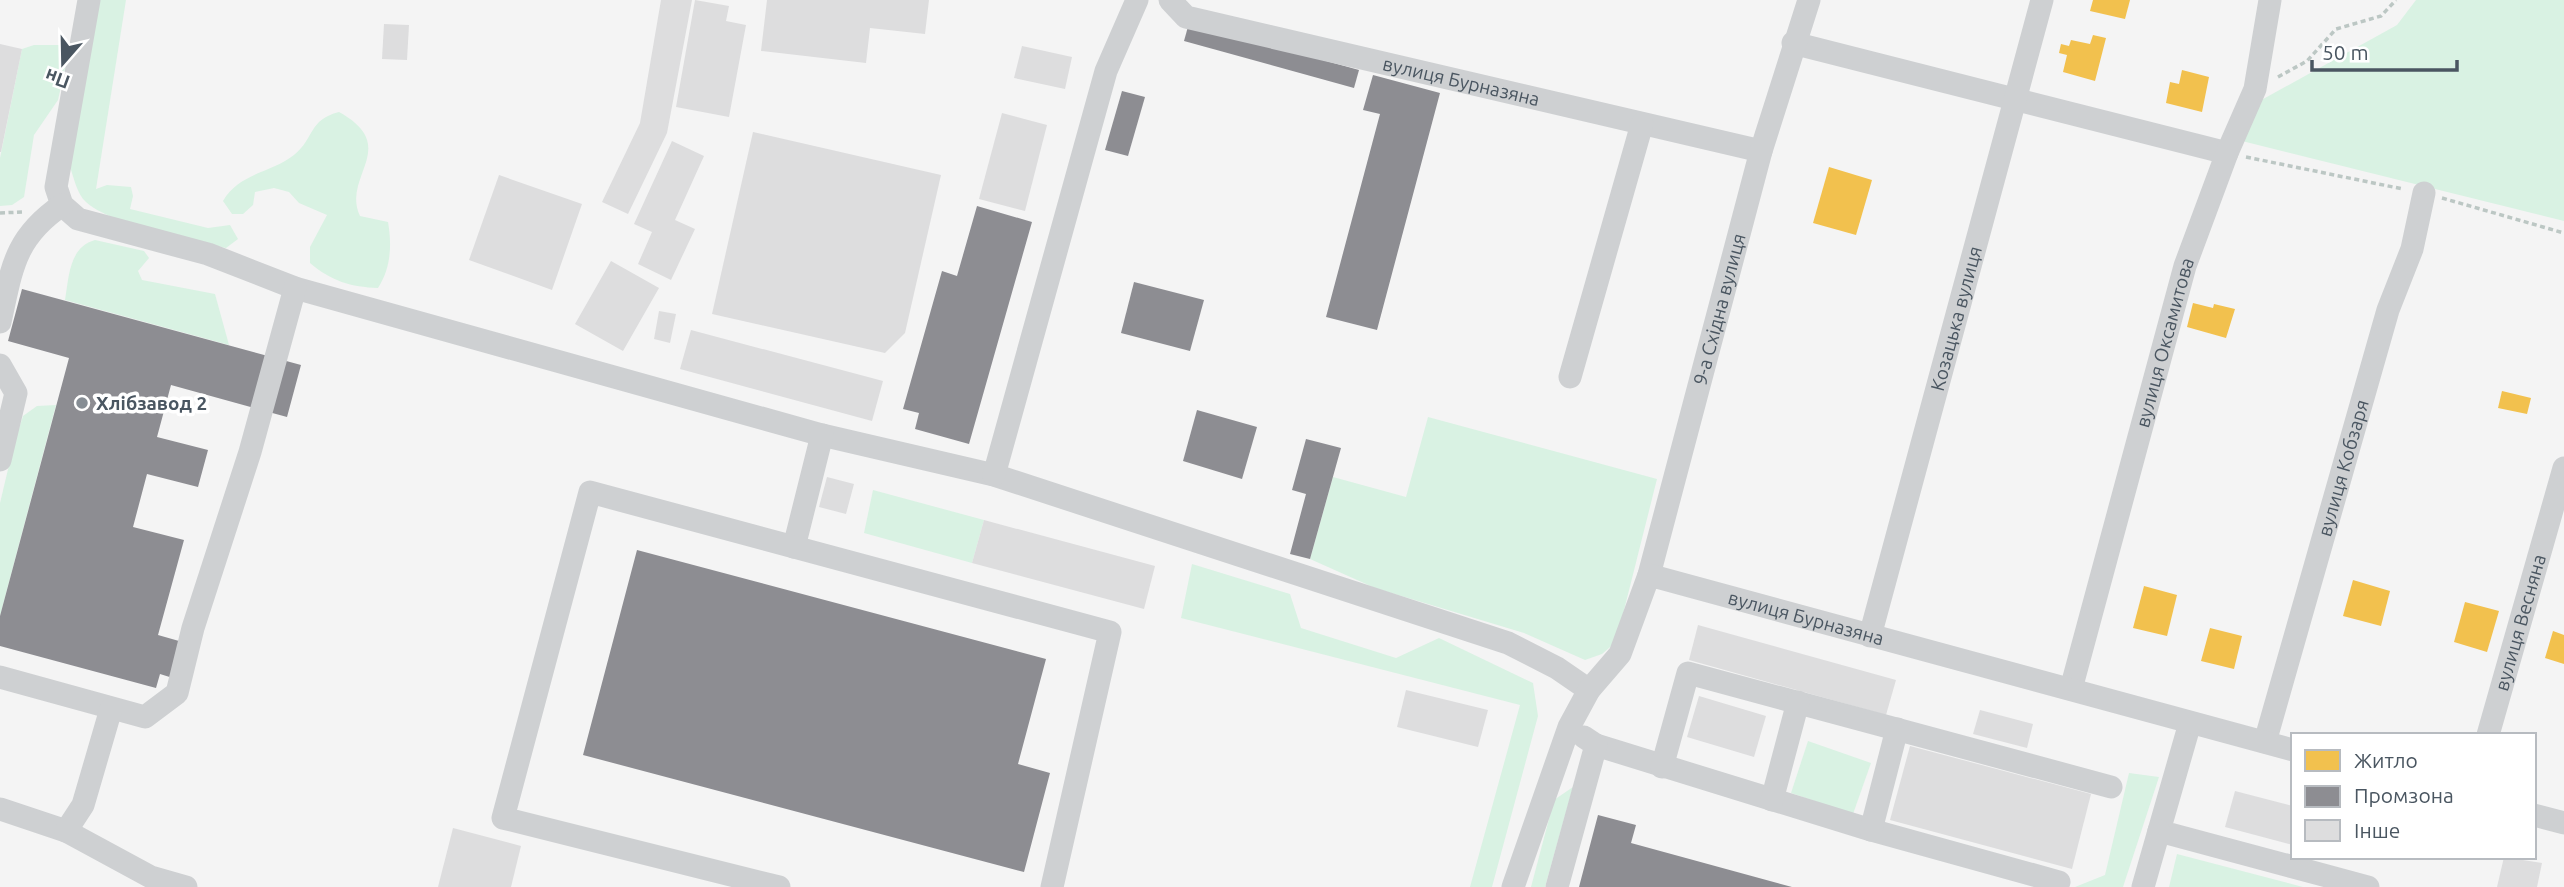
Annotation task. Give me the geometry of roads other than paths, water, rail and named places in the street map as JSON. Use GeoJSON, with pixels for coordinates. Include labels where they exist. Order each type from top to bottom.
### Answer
{"type":"FeatureCollection","features":[{"type":"Feature","properties":{"kind":"street"},"geometry":{"type":"LineString","coordinates":[[89,0],[57,187],[62,205],[90,225],[208,254],[295,288],[822,435],[994,475],[1508,643],[1557,668],[1589,690]]}},
{"type":"Feature","properties":{"kind":"street"},"geometry":{"type":"LineString","coordinates":[[994,475],[1106,71],[1137,0]]}},
{"type":"Feature","properties":{"kind":"street","name":"вулиця Бурназяна"},"geometry":{"type":"LineString","coordinates":[[1170,0],[1186,17],[1761,151]]}},
{"type":"Feature","properties":{"kind":"street","name":"9-а Східна вулиця"},"geometry":{"type":"LineString","coordinates":[[1649,575],[1761,151],[1809,0]]}},
{"type":"Feature","properties":{"kind":"street","name":"Козацька вулиця"},"geometry":{"type":"LineString","coordinates":[[1870,636],[1953,320],[2017,99],[2042,0]]}},
{"type":"Feature","properties":{"kind":"street","name":"вулиця Оксамитова"},"geometry":{"type":"LineString","coordinates":[[2071,689],[2185,266],[2227,153],[2255,89],[2270,0]]}},
{"type":"Feature","properties":{"kind":"street"},"geometry":{"type":"LineString","coordinates":[[1793,44],[2227,153]]}},
{"type":"Feature","properties":{"kind":"street"},"geometry":{"type":"LineString","coordinates":[[1570,377],[1642,124]]}},
{"type":"Feature","properties":{"kind":"street","name":"вулиця Кобзаря"},"geometry":{"type":"LineString","coordinates":[[2265,742],[2388,310],[2412,249],[2424,193]]}},
{"type":"Feature","properties":{"kind":"street"},"geometry":{"type":"LineString","coordinates":[[0,322],[19,250],[37,222],[62,205]]}},
{"type":"Feature","properties":{"kind":"street"},"geometry":{"type":"LineString","coordinates":[[0,677],[145,717],[177,693],[193,628],[250,452],[295,288]]}},
{"type":"Feature","properties":{"kind":"street"},"geometry":{"type":"LineString","coordinates":[[0,365],[16,393],[0,460]]}},
{"type":"Feature","properties":{"kind":"street"},"geometry":{"type":"LineString","coordinates":[[794,547],[822,435]]}},
{"type":"Feature","properties":{"kind":"street","name":"вулиця Весняна"},"geometry":{"type":"LineString","coordinates":[[2489,733],[2564,468]]}},
{"type":"Feature","properties":{"kind":"street"},"geometry":{"type":"LineString","coordinates":[[779,887],[503,818],[590,492],[1110,632],[1052,887]]}},
{"type":"Feature","properties":{"kind":"street"},"geometry":{"type":"LineString","coordinates":[[1513,887],[1569,727],[1589,690],[1620,654],[1649,575]]}},
{"type":"Feature","properties":{"kind":"street","name":"вулиця Бурназяна"},"geometry":{"type":"LineString","coordinates":[[1649,575],[2291,749]]}},
{"type":"Feature","properties":{"kind":"street"},"geometry":{"type":"LineString","coordinates":[[1662,767],[1688,673],[2111,787]]}},
{"type":"Feature","properties":{"kind":"street"},"geometry":{"type":"LineString","coordinates":[[1772,800],[1798,702]]}},
{"type":"Feature","properties":{"kind":"street"},"geometry":{"type":"LineString","coordinates":[[66,831],[83,805],[111,709]]}},
{"type":"Feature","properties":{"kind":"street"},"geometry":{"type":"LineString","coordinates":[[2143,887],[2190,723]]}},
{"type":"Feature","properties":{"kind":"street"},"geometry":{"type":"LineString","coordinates":[[1569,727],[1596,745],[1662,767],[1871,830],[2059,882]]}},
{"type":"Feature","properties":{"kind":"street"},"geometry":{"type":"LineString","coordinates":[[1871,830],[1897,729]]}},
{"type":"Feature","properties":{"kind":"street"},"geometry":{"type":"LineString","coordinates":[[1557,887],[1596,745]]}},
{"type":"Feature","properties":{"kind":"street"},"geometry":{"type":"LineString","coordinates":[[0,809],[66,831],[150,882],[186,887]]}},
{"type":"Feature","properties":{"kind":"street"},"geometry":{"type":"LineString","coordinates":[[2536,816],[2564,823]]}},
{"type":"Feature","properties":{"kind":"street"},"geometry":{"type":"LineString","coordinates":[[2159,831],[2368,887]]}},
{"type":"Feature","properties":{"kind":"place","name":"Хлібзавод 2"},"geometry":{"type":"Point","coordinates":[82,403]}}]}
